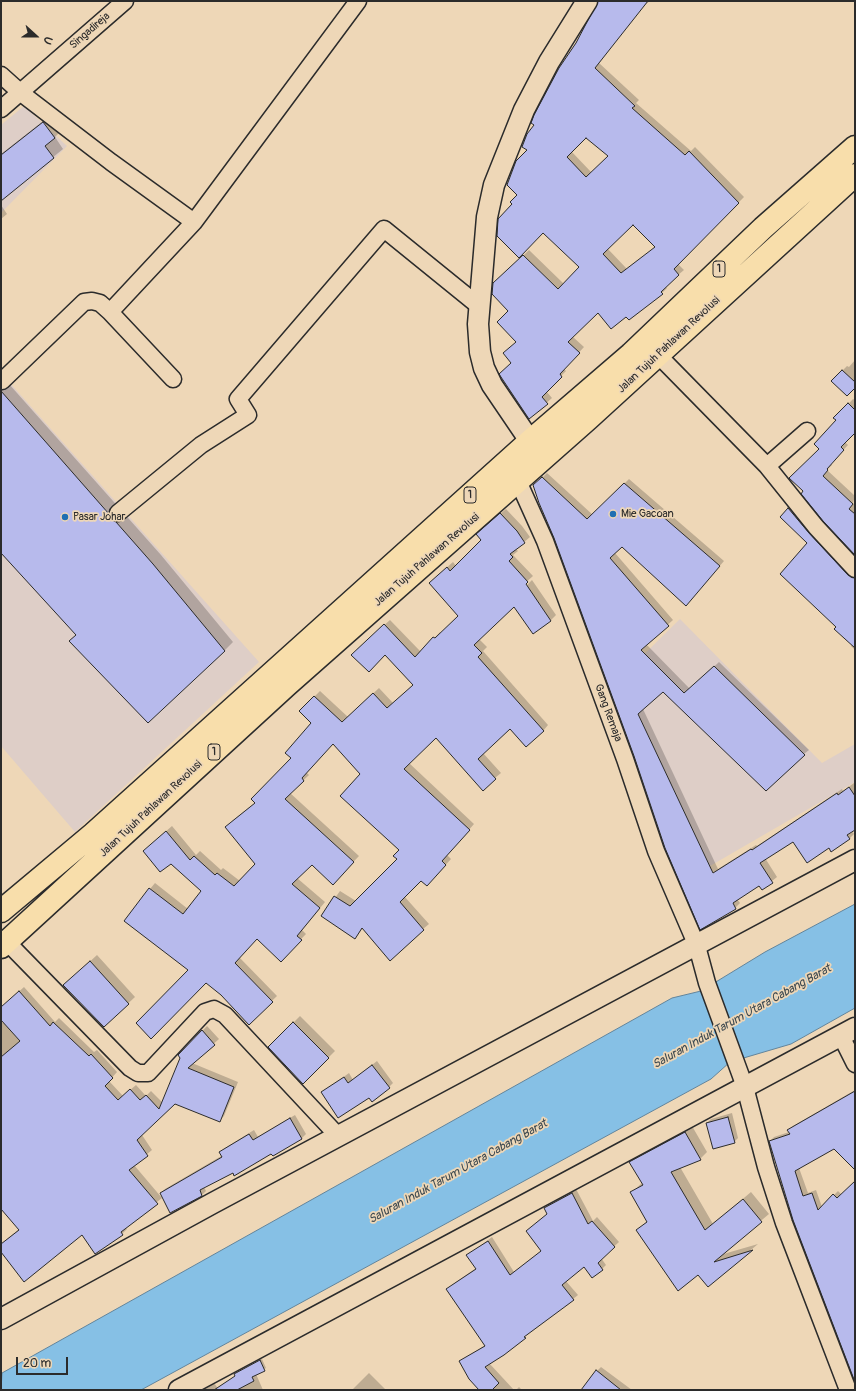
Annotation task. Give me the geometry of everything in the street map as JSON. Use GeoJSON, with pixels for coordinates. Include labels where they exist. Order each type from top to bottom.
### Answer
{"type":"FeatureCollection","features":[{"type":"Feature","properties":{"kind":"main road","name":"Jalan Tujuh Pahlawan Revolusi"},"geometry":{"type":"LineString","coordinates":[[1,911],[93,834],[530,441],[631,354],[763,228],[855,147]]}},
{"type":"Feature","properties":{"kind":"main road","name":"Jalan Tujuh Pahlawan Revolusi"},"geometry":{"type":"LineString","coordinates":[[4,944],[292,680],[518,481],[855,175]]}},
{"type":"Feature","properties":{"kind":"street","name":"Singadireja"},"geometry":{"type":"LineString","coordinates":[[1,109],[125,1]]}},
{"type":"Feature","properties":{"kind":"street"},"geometry":{"type":"LineString","coordinates":[[110,312],[194,222],[358,1]]}},
{"type":"Feature","properties":{"kind":"street"},"geometry":{"type":"LineString","coordinates":[[530,441],[492,385],[484,368],[480,352],[478,324],[487,217],[494,185],[524,110],[549,62],[587,1]]}},
{"type":"Feature","properties":{"kind":"street"},"geometry":{"type":"LineString","coordinates":[[1,75],[21,93],[194,222]]}},
{"type":"Feature","properties":{"kind":"street"},"geometry":{"type":"LineString","coordinates":[[118,513],[201,445],[248,415],[238,399],[384,229],[479,306]]}},
{"type":"Feature","properties":{"kind":"street"},"geometry":{"type":"LineString","coordinates":[[2,381],[84,302],[92,301],[100,303],[110,312],[173,379]]}},
{"type":"Feature","properties":{"kind":"street"},"geometry":{"type":"LineString","coordinates":[[658,355],[767,466],[816,527],[855,569]]}},
{"type":"Feature","properties":{"kind":"street"},"geometry":{"type":"LineString","coordinates":[[767,466],[807,431]]}},
{"type":"Feature","properties":{"kind":"street","name":"Gang Remaja"},"geometry":{"type":"LineString","coordinates":[[518,481],[545,541],[625,759],[656,852],[697,946],[707,983],[745,1087],[766,1167],[784,1223],[848,1390]]}},
{"type":"Feature","properties":{"kind":"street"},"geometry":{"type":"LineString","coordinates":[[1,1319],[213,1203],[697,946],[855,860]]}},
{"type":"Feature","properties":{"kind":"street"},"geometry":{"type":"LineString","coordinates":[[4,944],[130,1068],[138,1073],[148,1073],[205,1012],[214,1009],[225,1015],[339,1137]]}},
{"type":"Feature","properties":{"kind":"street"},"geometry":{"type":"LineString","coordinates":[[178,1390],[848,1032],[855,1064]]}},
{"type":"Feature","properties":{"kind":"shaded area"},"geometry":{"type":"Polygon","coordinates":[[[24,106],[67,146],[1,213],[1,125],[24,106]]]}},
{"type":"Feature","properties":{"kind":"shaded area","name":"Pasar Johar"},"geometry":{"type":"Polygon","coordinates":[[[1,373],[259,662],[75,832],[1,746],[1,373]]]}},
{"type":"Feature","properties":{"kind":"shaded area"},"geometry":{"type":"Polygon","coordinates":[[[680,619],[822,763],[855,744],[855,782],[710,866],[621,677],[680,619]]]}},
{"type":"Feature","properties":{"kind":"water","name":"Saluran Induk Tarum Utara Cabang Barat"},"geometry":{"type":"Polygon","coordinates":[[[855,904],[855,1008],[791,1044],[730,1062],[711,1079],[141,1390],[1,1390],[2,1373],[672,998],[701,991],[765,952],[855,904]]]}},
{"type":"Feature","properties":{"kind":"building"},"geometry":{"type":"Polygon","coordinates":[[[598,1],[648,1],[595,68],[635,106],[632,108],[685,155],[689,151],[739,203],[674,269],[679,275],[661,292],[663,294],[629,320],[626,317],[611,329],[598,313],[568,342],[580,353],[560,374],[562,377],[542,397],[548,404],[529,419],[499,374],[511,363],[503,353],[516,342],[497,322],[508,311],[492,294],[493,283],[523,255],[558,289],[579,267],[543,233],[519,258],[497,236],[498,219],[512,204],[510,202],[517,195],[507,185],[516,161],[527,150],[522,147],[527,134],[534,125],[531,123],[534,115],[559,68],[576,43],[598,1]],[[586,138],[567,157],[586,177],[608,156],[586,138]],[[633,225],[603,254],[621,273],[655,247],[633,225]]]}},
{"type":"Feature","properties":{"kind":"building"},"geometry":{"type":"Polygon","coordinates":[[[43,122],[55,138],[45,146],[54,158],[1,201],[1,155],[43,122]]]}},
{"type":"Feature","properties":{"kind":"building"},"geometry":{"type":"Polygon","coordinates":[[[842,370],[855,382],[855,388],[847,396],[831,381],[842,370]]]}},
{"type":"Feature","properties":{"kind":"building"},"geometry":{"type":"Polygon","coordinates":[[[1,391],[109,514],[111,519],[116,522],[153,564],[225,651],[148,723],[69,641],[76,635],[1,553],[1,391]]]}},
{"type":"Feature","properties":{"kind":"building"},"geometry":{"type":"Polygon","coordinates":[[[848,403],[855,410],[855,433],[841,447],[844,450],[827,469],[828,470],[823,476],[853,504],[849,509],[855,514],[855,555],[823,521],[801,494],[803,491],[789,478],[819,449],[814,444],[836,420],[833,418],[848,403]]]}},
{"type":"Feature","properties":{"kind":"building"},"geometry":{"type":"Polygon","coordinates":[[[542,477],[587,519],[624,483],[720,566],[686,606],[622,547],[610,558],[669,626],[641,650],[684,693],[714,666],[805,755],[766,791],[663,692],[638,714],[713,873],[751,849],[752,850],[837,793],[838,795],[849,787],[855,796],[855,830],[847,835],[850,839],[831,852],[829,848],[807,863],[793,842],[760,863],[773,883],[762,890],[759,886],[733,903],[736,909],[700,930],[665,848],[634,756],[554,538],[539,503],[533,485],[542,477]]]}},
{"type":"Feature","properties":{"kind":"building"},"geometry":{"type":"Polygon","coordinates":[[[788,508],[848,575],[855,578],[855,648],[834,629],[836,627],[780,574],[807,543],[780,517],[788,508]]]}},
{"type":"Feature","properties":{"kind":"building"},"geometry":{"type":"Polygon","coordinates":[[[500,513],[517,531],[525,543],[510,554],[513,557],[509,561],[528,582],[526,584],[551,621],[533,634],[514,607],[474,645],[482,653],[478,657],[544,731],[526,747],[510,729],[478,759],[496,779],[483,791],[436,738],[404,769],[470,830],[442,861],[446,865],[427,886],[421,881],[400,902],[424,930],[390,961],[362,928],[355,939],[321,916],[334,896],[350,906],[397,859],[393,856],[399,850],[340,796],[360,774],[333,744],[302,778],[304,781],[285,799],[354,862],[333,885],[312,865],[292,884],[320,908],[297,936],[302,940],[281,962],[257,939],[235,963],[273,1002],[249,1025],[221,995],[206,983],[151,1039],[136,1023],[188,970],[124,921],[149,888],[183,914],[201,891],[171,864],[160,872],[143,851],[166,831],[190,860],[194,856],[215,875],[217,873],[234,886],[255,864],[225,827],[255,803],[251,799],[291,758],[285,753],[311,723],[299,711],[314,696],[342,722],[373,693],[387,708],[413,685],[385,655],[369,672],[351,655],[384,624],[415,657],[433,637],[435,638],[458,616],[429,583],[447,567],[450,571],[481,540],[476,534],[500,513]]]}},
{"type":"Feature","properties":{"kind":"building"},"geometry":{"type":"Polygon","coordinates":[[[90,961],[129,1004],[104,1027],[63,985],[90,961]]]}},
{"type":"Feature","properties":{"kind":"building"},"geometry":{"type":"Polygon","coordinates":[[[19,991],[50,1026],[53,1022],[89,1056],[91,1054],[113,1078],[105,1086],[118,1100],[130,1089],[140,1100],[146,1095],[159,1109],[180,1058],[178,1055],[202,1030],[215,1045],[188,1068],[234,1087],[220,1122],[175,1104],[137,1140],[148,1156],[129,1170],[158,1204],[121,1232],[123,1235],[95,1254],[82,1235],[24,1282],[1,1252],[1,1244],[19,1230],[1,1209],[1,1057],[20,1041],[1,1020],[1,1007],[19,991]]]}},
{"type":"Feature","properties":{"kind":"building"},"geometry":{"type":"Polygon","coordinates":[[[293,1022],[329,1058],[303,1084],[268,1047],[293,1022]]]}},
{"type":"Feature","properties":{"kind":"building"},"geometry":{"type":"Polygon","coordinates":[[[372,1065],[390,1088],[372,1102],[369,1098],[338,1118],[321,1092],[344,1077],[348,1083],[372,1065]]]}},
{"type":"Feature","properties":{"kind":"building"},"geometry":{"type":"Polygon","coordinates":[[[855,1091],[855,1170],[834,1149],[795,1171],[803,1196],[812,1193],[818,1210],[833,1194],[837,1198],[855,1181],[855,1382],[793,1220],[769,1141],[790,1134],[787,1130],[855,1091]]]}},
{"type":"Feature","properties":{"kind":"building"},"geometry":{"type":"Polygon","coordinates":[[[728,1117],[735,1143],[713,1149],[706,1123],[728,1117]]]}},
{"type":"Feature","properties":{"kind":"building"},"geometry":{"type":"Polygon","coordinates":[[[290,1118],[302,1139],[273,1156],[271,1154],[234,1176],[233,1173],[200,1190],[202,1196],[170,1213],[160,1193],[222,1157],[219,1152],[249,1134],[253,1140],[290,1118]]]}},
{"type":"Feature","properties":{"kind":"building"},"geometry":{"type":"Polygon","coordinates":[[[685,1132],[701,1160],[671,1172],[705,1230],[743,1199],[762,1222],[714,1262],[753,1250],[708,1287],[698,1275],[678,1291],[636,1230],[647,1222],[630,1192],[643,1185],[629,1162],[685,1132]]]}},
{"type":"Feature","properties":{"kind":"building"},"geometry":{"type":"Polygon","coordinates":[[[572,1193],[588,1224],[592,1221],[615,1247],[598,1263],[603,1270],[592,1278],[584,1267],[562,1285],[574,1300],[524,1337],[526,1338],[504,1355],[485,1367],[499,1383],[492,1390],[479,1390],[469,1379],[459,1361],[485,1346],[446,1289],[476,1269],[466,1255],[488,1241],[510,1275],[541,1251],[526,1231],[547,1214],[544,1208],[572,1193]]]}},
{"type":"Feature","properties":{"kind":"building"},"geometry":{"type":"Polygon","coordinates":[[[260,1360],[265,1371],[252,1377],[254,1381],[237,1390],[214,1390],[235,1376],[234,1374],[260,1360]]]}},
{"type":"Feature","properties":{"kind":"building"},"geometry":{"type":"Polygon","coordinates":[[[596,1370],[621,1390],[581,1390],[596,1370]]]}},
{"type":"Feature","properties":{"kind":"place","name":"Mie Gacoan"},"geometry":{"type":"Point","coordinates":[613,514]}},
{"type":"Feature","properties":{"kind":"place","name":"Pasar Johar"},"geometry":{"type":"Point","coordinates":[65,517]}}]}
